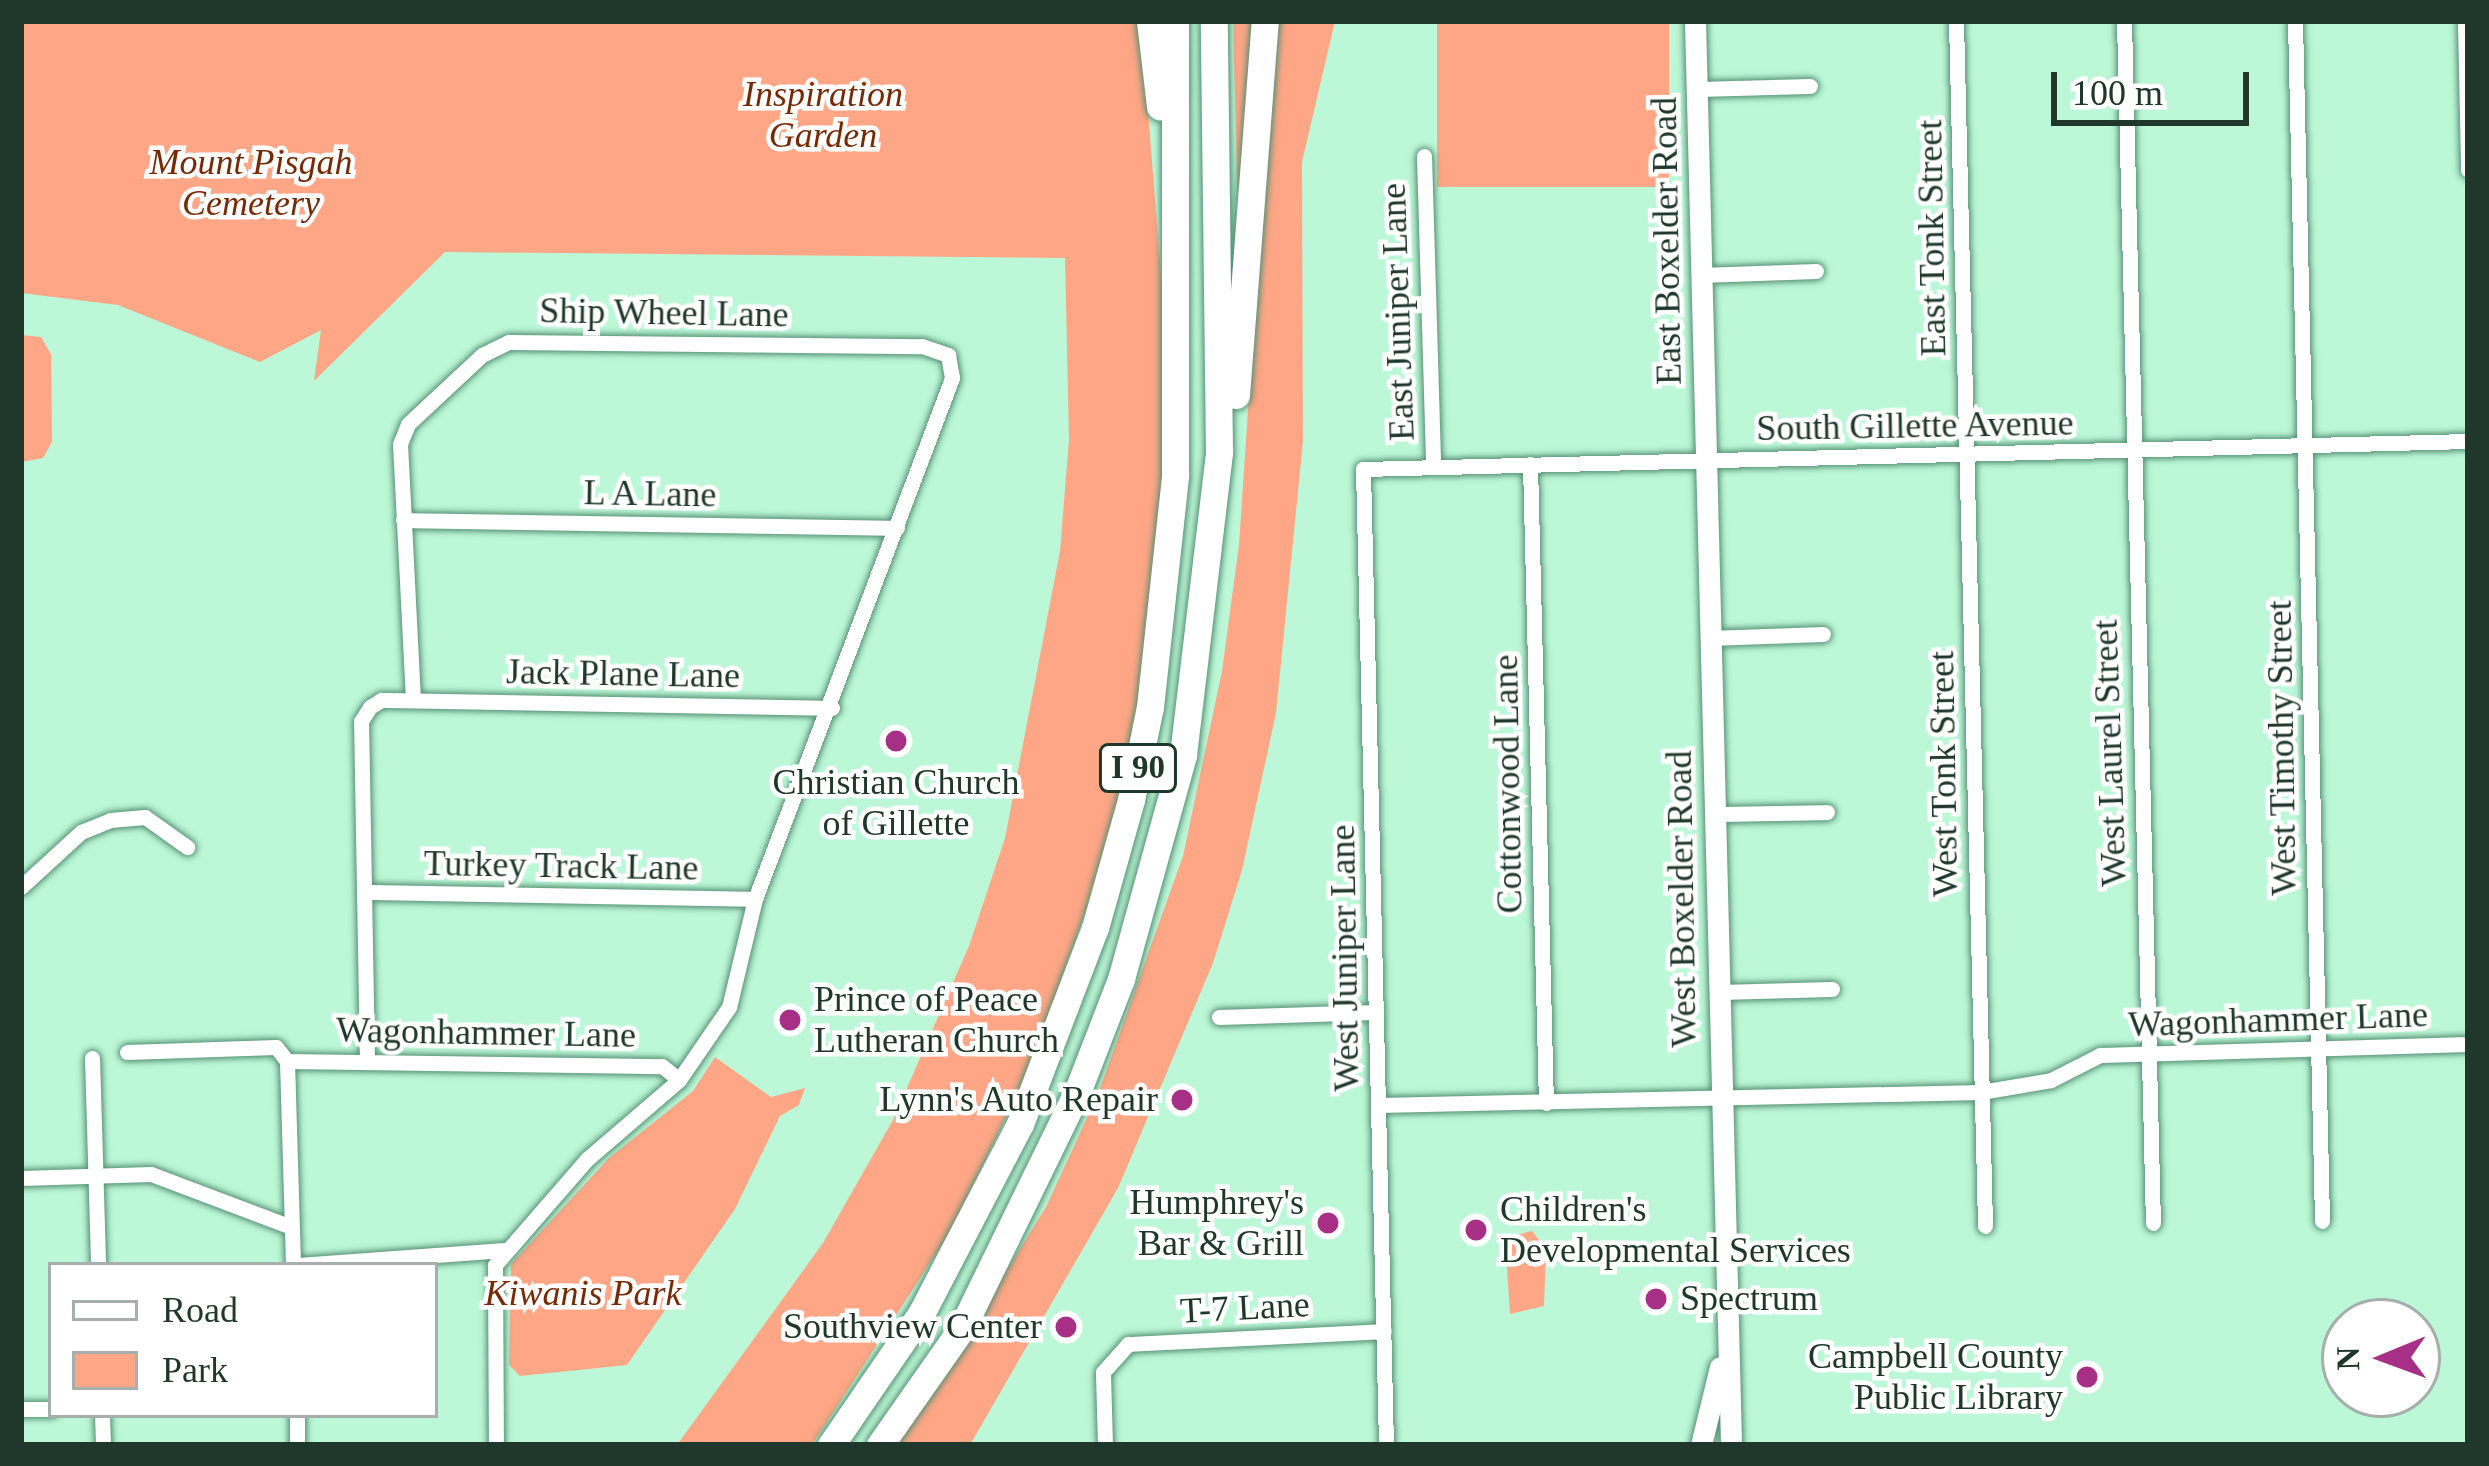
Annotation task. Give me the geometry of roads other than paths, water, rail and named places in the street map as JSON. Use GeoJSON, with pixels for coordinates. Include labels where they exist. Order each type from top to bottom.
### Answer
{"type":"FeatureCollection","features":[{"type":"Feature","properties":{"kind":"highway","name":"I 90"},"geometry":{"type":"LineString","coordinates":[[1150,21],[1169,256],[1169,539]]}},
{"type":"Feature","properties":{"kind":"highway","name":"I 90"},"geometry":{"type":"LineString","coordinates":[[831,1445],[922,1312],[1056,1035],[1131,800],[1169,539],[1179,291],[1174,21]]}},
{"type":"Feature","properties":{"kind":"highway","name":"I 90"},"geometry":{"type":"LineString","coordinates":[[1165,830],[1214,542],[1214,21]]}},
{"type":"Feature","properties":{"kind":"highway","name":"I 90"},"geometry":{"type":"LineString","coordinates":[[880,1445],[962,1328],[1024,1209],[1121,979],[1165,830],[1211,652],[1265,21]]}},
{"type":"Feature","properties":{"kind":"main road","name":"East Boxelder Road"},"geometry":{"type":"LineString","coordinates":[[1695,21],[1704,460]]}},
{"type":"Feature","properties":{"kind":"main road","name":"West Boxelder Road"},"geometry":{"type":"LineString","coordinates":[[1704,460],[1726,1337]]}},
{"type":"Feature","properties":{"kind":"main road"},"geometry":{"type":"LineString","coordinates":[[1702,1445],[1726,1337]]}},
{"type":"Feature","properties":{"kind":"main road"},"geometry":{"type":"LineString","coordinates":[[1726,1337],[1731,1445]]}},
{"type":"Feature","properties":{"kind":"street","name":"East Tonk Street"},"geometry":{"type":"LineString","coordinates":[[1956,21],[1967,454]]}},
{"type":"Feature","properties":{"kind":"street","name":"West Laurel Street"},"geometry":{"type":"LineString","coordinates":[[2124,21],[2153,1223]]}},
{"type":"Feature","properties":{"kind":"street","name":"West Timothy Street"},"geometry":{"type":"LineString","coordinates":[[2295,21],[2322,1222]]}},
{"type":"Feature","properties":{"kind":"street"},"geometry":{"type":"LineString","coordinates":[[2465,21],[2468,170]]}},
{"type":"Feature","properties":{"kind":"street"},"geometry":{"type":"LineString","coordinates":[[1696,88],[1810,86]]}},
{"type":"Feature","properties":{"kind":"street","name":"East Juniper Lane"},"geometry":{"type":"LineString","coordinates":[[1424,156],[1433,467]]}},
{"type":"Feature","properties":{"kind":"street"},"geometry":{"type":"LineString","coordinates":[[1700,274],[1816,271]]}},
{"type":"Feature","properties":{"kind":"street","name":"Ship Wheel Lane"},"geometry":{"type":"LineString","coordinates":[[403,520],[400,444],[408,424],[482,355],[509,342],[922,346],[948,355],[952,378],[897,528]]}},
{"type":"Feature","properties":{"kind":"street","name":"South Gillette Avenue"},"geometry":{"type":"LineString","coordinates":[[1363,469],[2468,441]]}},
{"type":"Feature","properties":{"kind":"street","name":"West Tonk Street"},"geometry":{"type":"LineString","coordinates":[[1967,454],[1985,1226]]}},
{"type":"Feature","properties":{"kind":"street","name":"Cottonwood Lane"},"geometry":{"type":"LineString","coordinates":[[1530,464],[1546,1103]]}},
{"type":"Feature","properties":{"kind":"street","name":"West Juniper Lane"},"geometry":{"type":"LineString","coordinates":[[1363,469],[1386,1445]]}},
{"type":"Feature","properties":{"kind":"street"},"geometry":{"type":"LineString","coordinates":[[367,1061],[361,721],[381,700],[413,700],[403,520]]}},
{"type":"Feature","properties":{"kind":"street","name":"L A Lane"},"geometry":{"type":"LineString","coordinates":[[403,520],[897,528]]}},
{"type":"Feature","properties":{"kind":"street"},"geometry":{"type":"LineString","coordinates":[[496,1445],[492,1280],[503,1250],[587,1159],[679,1080],[729,1007],[755,899],[832,708],[897,528]]}},
{"type":"Feature","properties":{"kind":"street"},"geometry":{"type":"LineString","coordinates":[[1709,638],[1822,634]]}},
{"type":"Feature","properties":{"kind":"street","name":"Jack Plane Lane"},"geometry":{"type":"LineString","coordinates":[[413,700],[832,708]]}},
{"type":"Feature","properties":{"kind":"street"},"geometry":{"type":"LineString","coordinates":[[1713,814],[1827,812]]}},
{"type":"Feature","properties":{"kind":"street"},"geometry":{"type":"LineString","coordinates":[[21,887],[82,832],[110,820],[146,817],[187,847]]}},
{"type":"Feature","properties":{"kind":"street","name":"Turkey Track Lane"},"geometry":{"type":"LineString","coordinates":[[365,892],[755,899]]}},
{"type":"Feature","properties":{"kind":"street"},"geometry":{"type":"LineString","coordinates":[[1718,992],[1832,989]]}},
{"type":"Feature","properties":{"kind":"street"},"geometry":{"type":"LineString","coordinates":[[1219,1018],[1376,1012]]}},
{"type":"Feature","properties":{"kind":"street","name":"Wagonhammer Lane"},"geometry":{"type":"LineString","coordinates":[[1378,1106],[1981,1092],[2036,1084],[2100,1055],[2468,1044]]}},
{"type":"Feature","properties":{"kind":"street","name":"Wagonhammer Lane"},"geometry":{"type":"LineString","coordinates":[[127,1052],[276,1047],[287,1061],[662,1066],[679,1080]]}},
{"type":"Feature","properties":{"kind":"street"},"geometry":{"type":"LineString","coordinates":[[92,1058],[98,1262]]}},
{"type":"Feature","properties":{"kind":"street"},"geometry":{"type":"LineString","coordinates":[[287,1061],[296,1262]]}},
{"type":"Feature","properties":{"kind":"street"},"geometry":{"type":"LineString","coordinates":[[21,1178],[151,1174],[292,1227]]}},
{"type":"Feature","properties":{"kind":"street"},"geometry":{"type":"LineString","coordinates":[[337,1262],[503,1250]]}},
{"type":"Feature","properties":{"kind":"street","name":"T-7 Lane"},"geometry":{"type":"LineString","coordinates":[[1105,1445],[1103,1372],[1112,1353],[1128,1344],[1384,1331]]}},
{"type":"Feature","properties":{"kind":"place","name":"Christian Church of Gillette"},"geometry":{"type":"Point","coordinates":[896,741]}},
{"type":"Feature","properties":{"kind":"place","name":"Prince of Peace Lutheran Church"},"geometry":{"type":"Point","coordinates":[790,1020]}},
{"type":"Feature","properties":{"kind":"place","name":"Lynn's Auto Repair"},"geometry":{"type":"Point","coordinates":[1182,1100]}},
{"type":"Feature","properties":{"kind":"place","name":"Humphrey's Bar & Grill"},"geometry":{"type":"Point","coordinates":[1328,1223]}},
{"type":"Feature","properties":{"kind":"place","name":"Children's Developmental Services"},"geometry":{"type":"Point","coordinates":[1476,1230]}},
{"type":"Feature","properties":{"kind":"place","name":"Spectrum"},"geometry":{"type":"Point","coordinates":[1656,1299]}},
{"type":"Feature","properties":{"kind":"place","name":"Southview Center"},"geometry":{"type":"Point","coordinates":[1066,1327]}},
{"type":"Feature","properties":{"kind":"place","name":"Campbell County Public Library"},"geometry":{"type":"Point","coordinates":[2087,1377]}},
{"type":"Feature","properties":{"kind":"park label","name":"Inspiration Garden"},"geometry":{"type":"Point","coordinates":[823,114]}},
{"type":"Feature","properties":{"kind":"park label","name":"Mount Pisgah Cemetery"},"geometry":{"type":"Point","coordinates":[251,182]}},
{"type":"Feature","properties":{"kind":"park label","name":"Kiwanis Park"},"geometry":{"type":"Point","coordinates":[583,1294]}}]}
